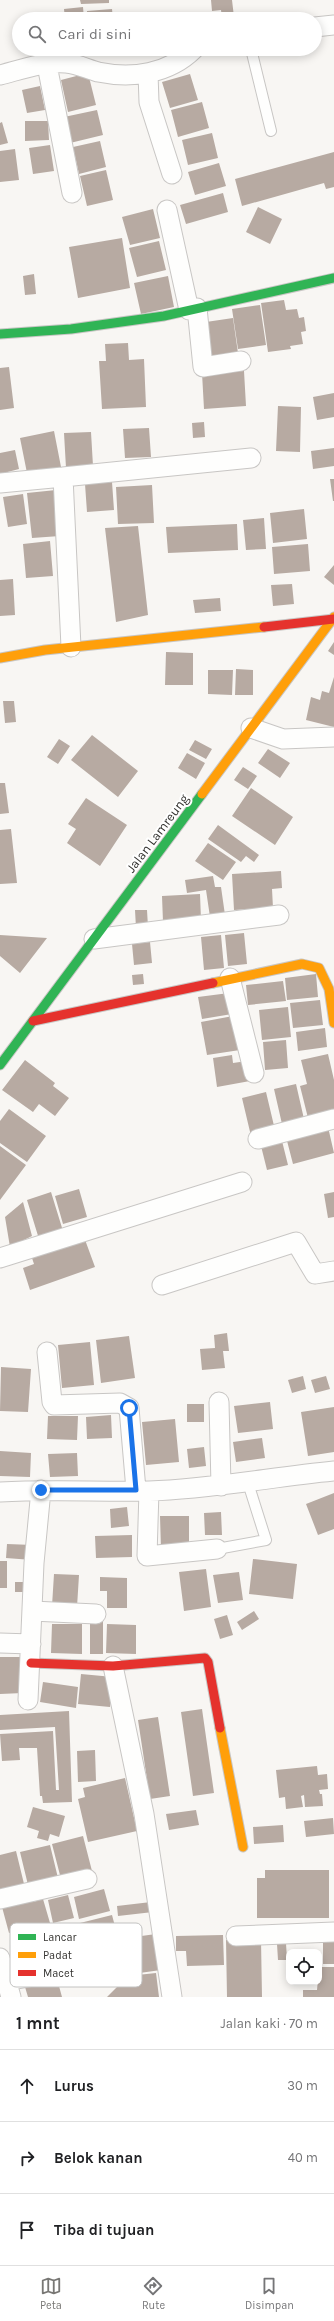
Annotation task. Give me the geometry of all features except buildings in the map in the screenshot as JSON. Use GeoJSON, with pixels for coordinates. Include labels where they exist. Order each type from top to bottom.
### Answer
{"type":"FeatureCollection","features":[{"type":"Feature","properties":{"kind":"street"},"geometry":{"type":"LineString","coordinates":[[322,26],[334,25]]}},
{"type":"Feature","properties":{"kind":"street"},"geometry":{"type":"LineString","coordinates":[[0,75],[64,62],[80,65],[97,72],[148,73],[180,62],[186,56]]}},
{"type":"Feature","properties":{"kind":"street"},"geometry":{"type":"LineString","coordinates":[[47,65],[72,193]]}},
{"type":"Feature","properties":{"kind":"street"},"geometry":{"type":"LineString","coordinates":[[148,73],[149,102],[172,174]]}},
{"type":"Feature","properties":{"kind":"street"},"geometry":{"type":"LineString","coordinates":[[167,210],[193,309],[203,367],[241,361]]}},
{"type":"Feature","properties":{"kind":"street"},"geometry":{"type":"LineString","coordinates":[[0,334],[71,329],[164,316],[334,278]]}},
{"type":"Feature","properties":{"kind":"street"},"geometry":{"type":"LineString","coordinates":[[0,483],[251,458]]}},
{"type":"Feature","properties":{"kind":"street"},"geometry":{"type":"LineString","coordinates":[[63,477],[71,647]]}},
{"type":"Feature","properties":{"kind":"street"},"geometry":{"type":"LineString","coordinates":[[0,658],[71,647],[333,618]]}},
{"type":"Feature","properties":{"kind":"street","name":"Jalan Lamreung"},"geometry":{"type":"LineString","coordinates":[[0,1065],[333,618]]}},
{"type":"Feature","properties":{"kind":"street"},"geometry":{"type":"LineString","coordinates":[[251,728],[282,739],[334,737]]}},
{"type":"Feature","properties":{"kind":"street"},"geometry":{"type":"LineString","coordinates":[[94,939],[279,915]]}},
{"type":"Feature","properties":{"kind":"street"},"geometry":{"type":"LineString","coordinates":[[33,1021],[230,978],[302,964],[312,965],[319,968],[325,977],[333,1005],[334,1023]]}},
{"type":"Feature","properties":{"kind":"street"},"geometry":{"type":"LineString","coordinates":[[230,978],[254,1074]]}},
{"type":"Feature","properties":{"kind":"street"},"geometry":{"type":"LineString","coordinates":[[258,1139],[334,1119]]}},
{"type":"Feature","properties":{"kind":"street"},"geometry":{"type":"LineString","coordinates":[[0,1258],[242,1182]]}},
{"type":"Feature","properties":{"kind":"street"},"geometry":{"type":"LineString","coordinates":[[162,1286],[296,1242],[315,1274],[334,1271]]}},
{"type":"Feature","properties":{"kind":"street"},"geometry":{"type":"LineString","coordinates":[[46,1352],[52,1402],[54,1405],[120,1403],[129,1408],[142,1490],[147,1556],[217,1550]]}},
{"type":"Feature","properties":{"kind":"street"},"geometry":{"type":"LineString","coordinates":[[219,1402],[221,1486]]}},
{"type":"Feature","properties":{"kind":"street"},"geometry":{"type":"LineString","coordinates":[[0,1492],[41,1490],[142,1490],[221,1486],[248,1483],[289,1475],[334,1471]]}},
{"type":"Feature","properties":{"kind":"street"},"geometry":{"type":"LineString","coordinates":[[28,1700],[31,1663],[32,1611],[41,1490]]}},
{"type":"Feature","properties":{"kind":"street"},"geometry":{"type":"LineString","coordinates":[[32,1611],[96,1614]]}},
{"type":"Feature","properties":{"kind":"street"},"geometry":{"type":"LineString","coordinates":[[0,1643],[31,1644]]}},
{"type":"Feature","properties":{"kind":"street"},"geometry":{"type":"LineString","coordinates":[[31,1663],[113,1666],[205,1658],[208,1662],[243,1847]]}},
{"type":"Feature","properties":{"kind":"street"},"geometry":{"type":"LineString","coordinates":[[113,1666],[144,1814],[172,1997]]}},
{"type":"Feature","properties":{"kind":"street"},"geometry":{"type":"LineString","coordinates":[[0,1899],[87,1878]]}},
{"type":"Feature","properties":{"kind":"street"},"geometry":{"type":"LineString","coordinates":[[236,1936],[334,1932]]}},
{"type":"Feature","properties":{"kind":"street"},"geometry":{"type":"LineString","coordinates":[[0,1960],[9,1989]]}},
{"type":"Feature","properties":{"kind":"lane"},"geometry":{"type":"LineString","coordinates":[[253,56],[271,131]]}},
{"type":"Feature","properties":{"kind":"lane"},"geometry":{"type":"LineString","coordinates":[[217,1550],[266,1540],[248,1483]]}},
{"type":"Feature","properties":{"kind":"traffic: fast"},"geometry":{"type":"LineString","coordinates":[[0,334],[71,329],[164,316],[334,278]]}},
{"type":"Feature","properties":{"kind":"traffic: fast"},"geometry":{"type":"LineString","coordinates":[[0,1065],[202,794]]}},
{"type":"Feature","properties":{"kind":"traffic: slow"},"geometry":{"type":"LineString","coordinates":[[202,794],[334,617]]}},
{"type":"Feature","properties":{"kind":"traffic: slow"},"geometry":{"type":"LineString","coordinates":[[0,658],[45,650],[264,627]]}},
{"type":"Feature","properties":{"kind":"traffic: slow"},"geometry":{"type":"LineString","coordinates":[[213,983],[302,964],[319,968],[329,989],[334,1023]]}},
{"type":"Feature","properties":{"kind":"traffic: slow"},"geometry":{"type":"LineString","coordinates":[[220,1728],[243,1847]]}},
{"type":"Feature","properties":{"kind":"traffic: jam"},"geometry":{"type":"LineString","coordinates":[[264,627],[334,619]]}},
{"type":"Feature","properties":{"kind":"traffic: jam"},"geometry":{"type":"LineString","coordinates":[[33,1021],[213,983]]}},
{"type":"Feature","properties":{"kind":"traffic: jam"},"geometry":{"type":"LineString","coordinates":[[31,1663],[113,1666],[205,1658],[208,1662],[220,1728]]}},
{"type":"Feature","properties":{"kind":"route"},"geometry":{"type":"LineString","coordinates":[[41,1490],[136,1490],[129,1408]]}}]}
